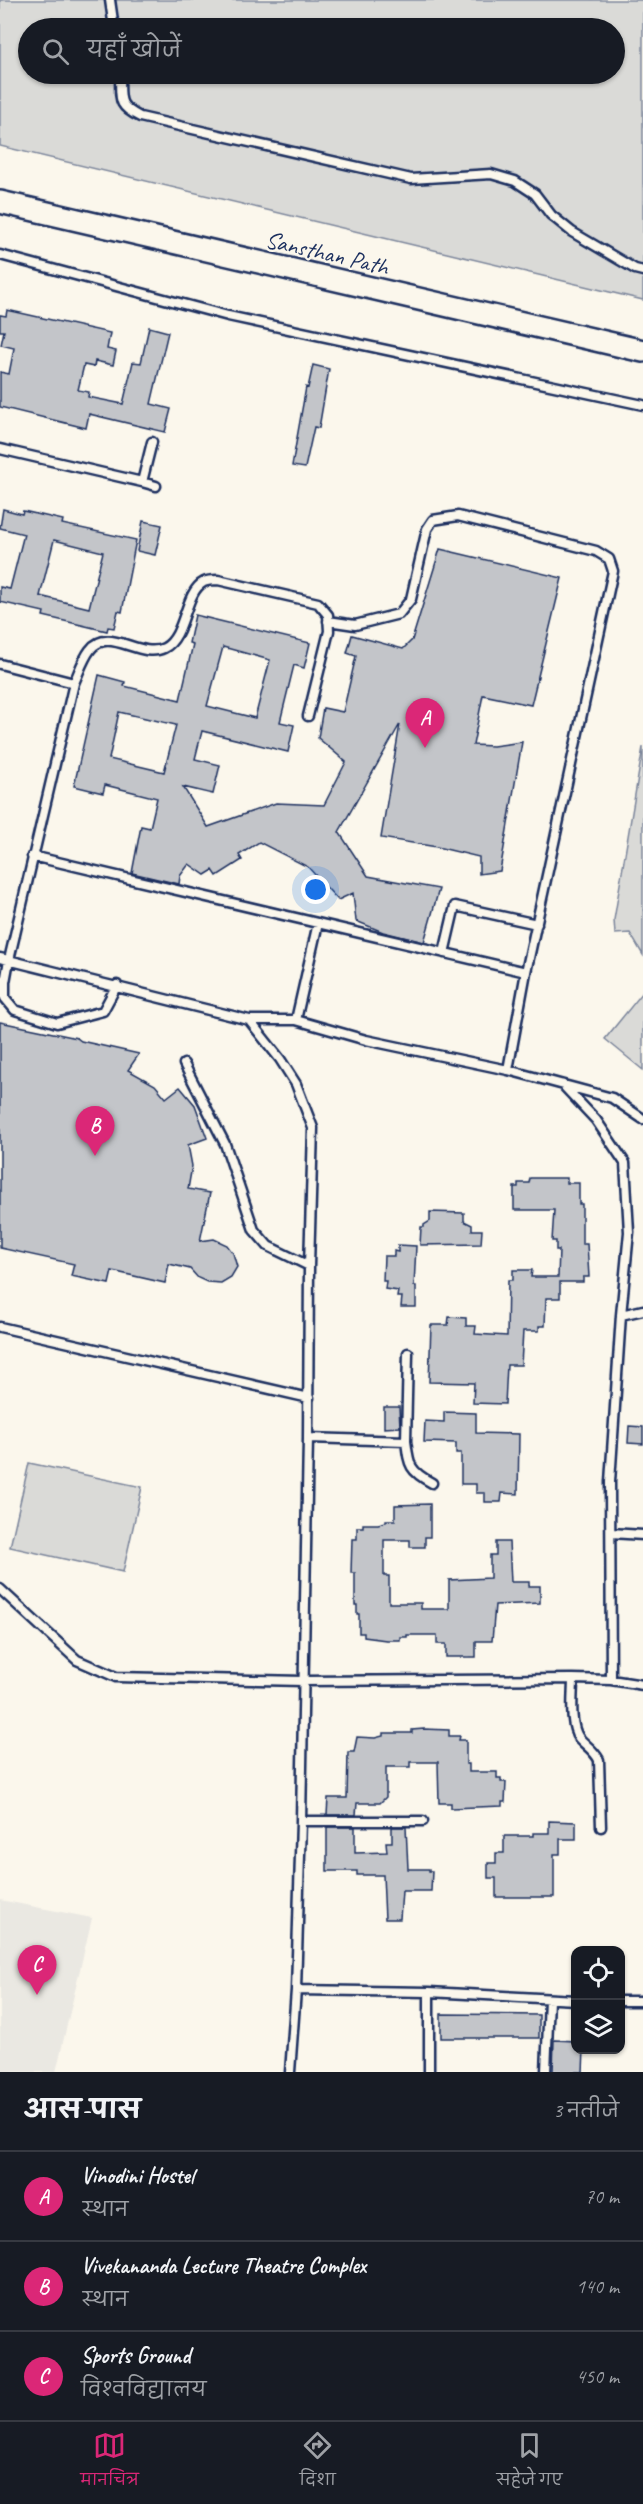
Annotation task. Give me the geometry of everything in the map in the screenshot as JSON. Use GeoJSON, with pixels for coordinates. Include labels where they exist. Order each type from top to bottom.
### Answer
{"type":"FeatureCollection","features":[{"type":"Feature","properties":{"kind":"street","name":"Sansthan Path"},"geometry":{"type":"LineString","coordinates":[[0,202],[643,351]]}},
{"type":"Feature","properties":{"kind":"lane"},"geometry":{"type":"LineString","coordinates":[[110,0],[113,18]]}},
{"type":"Feature","properties":{"kind":"lane"},"geometry":{"type":"LineString","coordinates":[[120,84],[120,102],[125,110],[140,117],[411,179],[491,174],[515,181],[535,194],[551,215],[572,232],[643,272]]}},
{"type":"Feature","properties":{"kind":"lane"},"geometry":{"type":"LineString","coordinates":[[0,255],[228,316],[643,405]]}},
{"type":"Feature","properties":{"kind":"lane"},"geometry":{"type":"LineString","coordinates":[[142,482],[152,442]]}},
{"type":"Feature","properties":{"kind":"lane"},"geometry":{"type":"LineString","coordinates":[[0,449],[156,486]]}},
{"type":"Feature","properties":{"kind":"lane"},"geometry":{"type":"LineString","coordinates":[[328,621],[355,625],[399,614],[411,599],[427,529],[433,520],[444,517],[458,516],[596,551],[609,559],[613,571],[526,972],[508,1070]]}},
{"type":"Feature","properties":{"kind":"lane"},"geometry":{"type":"LineString","coordinates":[[117,985],[103,1011],[57,1023],[15,1010],[5,998],[4,959],[32,856],[74,683],[90,650],[97,643],[108,639],[144,650],[164,648],[175,636],[197,588],[205,582],[218,579],[318,603],[328,615],[329,631],[308,716]]}},
{"type":"Feature","properties":{"kind":"lane"},"geometry":{"type":"LineString","coordinates":[[0,664],[74,683]]}},
{"type":"Feature","properties":{"kind":"lane"},"geometry":{"type":"LineString","coordinates":[[32,856],[526,972]]}},
{"type":"Feature","properties":{"kind":"lane"},"geometry":{"type":"LineString","coordinates":[[444,953],[455,906],[537,924]]}},
{"type":"Feature","properties":{"kind":"lane"},"geometry":{"type":"LineString","coordinates":[[296,1020],[318,923]]}},
{"type":"Feature","properties":{"kind":"lane"},"geometry":{"type":"LineString","coordinates":[[4,959],[117,985],[249,1020],[296,1020],[366,1040],[508,1070],[612,1098],[643,1119]]}},
{"type":"Feature","properties":{"kind":"lane"},"geometry":{"type":"LineString","coordinates":[[249,1020],[280,1059],[296,1084],[313,1128],[301,1821],[296,1990],[290,2072]]}},
{"type":"Feature","properties":{"kind":"lane"},"geometry":{"type":"LineString","coordinates":[[184,1064],[225,1144],[254,1230],[268,1246],[309,1266]]}},
{"type":"Feature","properties":{"kind":"lane"},"geometry":{"type":"LineString","coordinates":[[563,1085],[596,1120],[625,1163],[629,1232],[610,1482],[611,1680]]}},
{"type":"Feature","properties":{"kind":"lane"},"geometry":{"type":"LineString","coordinates":[[621,1315],[643,1310]]}},
{"type":"Feature","properties":{"kind":"lane"},"geometry":{"type":"LineString","coordinates":[[0,1328],[309,1398]]}},
{"type":"Feature","properties":{"kind":"lane"},"geometry":{"type":"LineString","coordinates":[[408,1353],[406,1441],[410,1466],[419,1476],[432,1483]]}},
{"type":"Feature","properties":{"kind":"lane"},"geometry":{"type":"LineString","coordinates":[[308,1438],[406,1441]]}},
{"type":"Feature","properties":{"kind":"lane"},"geometry":{"type":"LineString","coordinates":[[611,1533],[643,1535]]}},
{"type":"Feature","properties":{"kind":"lane"},"geometry":{"type":"LineString","coordinates":[[0,1589],[77,1660],[116,1677],[303,1681],[573,1679],[611,1680],[643,1685]]}},
{"type":"Feature","properties":{"kind":"lane"},"geometry":{"type":"LineString","coordinates":[[573,1679],[575,1732],[594,1751],[599,1760],[601,1827]]}},
{"type":"Feature","properties":{"kind":"lane"},"geometry":{"type":"LineString","coordinates":[[301,1821],[423,1821]]}},
{"type":"Feature","properties":{"kind":"lane"},"geometry":{"type":"LineString","coordinates":[[296,1990],[429,1992],[571,2000]]}},
{"type":"Feature","properties":{"kind":"lane"},"geometry":{"type":"LineString","coordinates":[[429,1992],[429,2072]]}},
{"type":"Feature","properties":{"kind":"lane"},"geometry":{"type":"LineString","coordinates":[[546,2072],[549,2000]]}},
{"type":"Feature","properties":{"kind":"lane"},"geometry":{"type":"LineString","coordinates":[[625,2001],[643,2001]]}},
{"type":"Feature","properties":{"kind":"shaded area"},"geometry":{"type":"Polygon","coordinates":[[[0,0],[643,0],[643,300],[0,146],[0,0]]]}},
{"type":"Feature","properties":{"kind":"shaded area"},"geometry":{"type":"Polygon","coordinates":[[[643,747],[643,955],[630,933],[615,934],[614,920],[643,747]]]}},
{"type":"Feature","properties":{"kind":"shaded area"},"geometry":{"type":"Polygon","coordinates":[[[643,992],[643,1070],[605,1039],[643,992]]]}},
{"type":"Feature","properties":{"kind":"shaded area"},"geometry":{"type":"Polygon","coordinates":[[[29,1463],[142,1487],[123,1572],[10,1547],[29,1463]]]}},
{"type":"Feature","properties":{"kind":"shaded area"},"geometry":{"type":"Polygon","coordinates":[[[0,1900],[92,1918],[56,2072],[0,2072],[0,1900]]]}},
{"type":"Feature","properties":{"kind":"building"},"geometry":{"type":"Polygon","coordinates":[[[7,310],[110,333],[107,349],[116,351],[113,365],[95,361],[94,367],[84,365],[78,390],[89,392],[88,397],[123,404],[133,362],[141,363],[149,327],[168,332],[151,404],[171,409],[165,432],[89,414],[86,428],[0,407],[0,372],[9,374],[14,348],[1,345],[4,331],[0,331],[0,315],[6,316],[7,310]]]}},
{"type":"Feature","properties":{"kind":"building"},"geometry":{"type":"Polygon","coordinates":[[[313,365],[329,369],[319,428],[314,427],[305,468],[292,466],[306,387],[308,388],[313,365]]]}},
{"type":"Feature","properties":{"kind":"building"},"geometry":{"type":"Polygon","coordinates":[[[3,509],[63,520],[62,524],[136,540],[122,612],[118,611],[114,628],[108,627],[107,631],[43,616],[44,612],[0,602],[0,587],[10,589],[24,534],[0,528],[3,509]],[[54,540],[40,596],[89,608],[103,552],[54,540]]]}},
{"type":"Feature","properties":{"kind":"building"},"geometry":{"type":"Polygon","coordinates":[[[143,521],[162,525],[155,555],[137,551],[143,521]]]}},
{"type":"Feature","properties":{"kind":"building"},"geometry":{"type":"Polygon","coordinates":[[[440,549],[562,578],[531,705],[483,695],[473,745],[493,746],[522,742],[500,871],[479,874],[479,857],[437,847],[381,838],[400,724],[339,832],[368,876],[439,889],[424,942],[383,932],[356,921],[353,893],[338,900],[308,867],[259,842],[239,855],[242,860],[217,876],[213,870],[205,875],[189,864],[180,876],[179,884],[132,873],[141,826],[150,828],[157,798],[105,785],[103,793],[74,786],[99,675],[125,682],[124,686],[180,700],[193,644],[189,643],[195,615],[310,643],[304,668],[294,665],[280,722],[294,725],[288,752],[202,731],[195,759],[220,765],[213,794],[183,787],[208,827],[276,803],[324,805],[346,762],[318,738],[323,708],[343,712],[356,656],[347,653],[352,635],[403,649],[412,640],[440,549]],[[223,647],[207,706],[255,718],[270,660],[223,647]],[[119,712],[109,759],[164,772],[176,725],[119,712]]]}},
{"type":"Feature","properties":{"kind":"building"},"geometry":{"type":"Polygon","coordinates":[[[0,1022],[139,1054],[128,1070],[155,1085],[166,1098],[180,1087],[195,1105],[207,1138],[188,1145],[192,1166],[188,1189],[210,1193],[200,1241],[214,1239],[227,1245],[233,1253],[237,1267],[231,1277],[221,1283],[207,1282],[198,1278],[190,1269],[169,1264],[165,1283],[112,1271],[109,1284],[71,1276],[74,1264],[0,1248],[0,1022]]]}},
{"type":"Feature","properties":{"kind":"building"},"geometry":{"type":"Polygon","coordinates":[[[530,1178],[567,1178],[567,1183],[579,1183],[579,1204],[582,1204],[582,1244],[587,1244],[589,1277],[583,1277],[583,1282],[560,1282],[560,1298],[546,1298],[545,1326],[539,1326],[539,1331],[523,1331],[521,1365],[507,1365],[505,1404],[473,1403],[474,1383],[429,1382],[431,1325],[448,1325],[449,1317],[466,1318],[466,1326],[476,1326],[475,1334],[507,1336],[508,1280],[513,1280],[513,1270],[532,1270],[531,1277],[558,1277],[559,1250],[556,1250],[556,1241],[552,1241],[554,1210],[514,1210],[514,1187],[518,1187],[518,1183],[529,1183],[530,1178]]]}},
{"type":"Feature","properties":{"kind":"building"},"geometry":{"type":"Polygon","coordinates":[[[430,1212],[464,1213],[464,1221],[472,1225],[472,1230],[482,1230],[481,1244],[420,1245],[421,1227],[430,1221],[430,1212]]]}},
{"type":"Feature","properties":{"kind":"building"},"geometry":{"type":"Polygon","coordinates":[[[398,1245],[416,1246],[414,1286],[416,1286],[416,1307],[401,1307],[402,1297],[397,1297],[398,1291],[385,1289],[384,1256],[394,1256],[394,1251],[398,1252],[398,1245]]]}},
{"type":"Feature","properties":{"kind":"building"},"geometry":{"type":"Polygon","coordinates":[[[384,1407],[399,1407],[400,1427],[384,1428],[384,1407]]]}},
{"type":"Feature","properties":{"kind":"building"},"geometry":{"type":"Polygon","coordinates":[[[444,1412],[476,1413],[476,1433],[519,1434],[518,1494],[502,1493],[501,1502],[485,1502],[485,1493],[476,1493],[476,1484],[461,1484],[461,1453],[456,1453],[456,1443],[424,1442],[425,1421],[444,1422],[444,1412]]]}},
{"type":"Feature","properties":{"kind":"building"},"geometry":{"type":"Polygon","coordinates":[[[629,1426],[643,1427],[643,1444],[628,1443],[629,1426]]]}},
{"type":"Feature","properties":{"kind":"building"},"geometry":{"type":"Polygon","coordinates":[[[430,1504],[430,1537],[425,1537],[425,1547],[410,1547],[410,1540],[384,1540],[384,1576],[389,1576],[389,1603],[421,1603],[421,1609],[449,1609],[449,1580],[490,1578],[490,1555],[496,1555],[496,1542],[509,1542],[511,1582],[529,1582],[529,1586],[540,1586],[540,1603],[495,1605],[492,1641],[476,1641],[476,1657],[446,1657],[446,1644],[437,1644],[437,1635],[407,1635],[407,1637],[400,1637],[400,1640],[386,1640],[364,1637],[364,1633],[359,1633],[359,1614],[357,1614],[357,1605],[355,1605],[355,1573],[351,1573],[352,1539],[357,1539],[357,1527],[363,1527],[363,1524],[378,1524],[386,1520],[395,1520],[395,1505],[430,1504]]]}},
{"type":"Feature","properties":{"kind":"building"},"geometry":{"type":"Polygon","coordinates":[[[412,1730],[449,1730],[449,1736],[460,1736],[459,1740],[466,1740],[466,1764],[469,1764],[469,1772],[497,1772],[497,1778],[501,1778],[501,1782],[506,1782],[505,1802],[502,1802],[502,1806],[451,1808],[451,1803],[439,1803],[438,1762],[410,1762],[410,1767],[386,1767],[386,1797],[380,1803],[357,1803],[356,1815],[327,1815],[328,1798],[347,1798],[348,1752],[354,1752],[357,1737],[375,1738],[383,1736],[383,1733],[412,1733],[412,1730]]]}},
{"type":"Feature","properties":{"kind":"building"},"geometry":{"type":"Polygon","coordinates":[[[549,1821],[576,1822],[576,1839],[560,1839],[560,1854],[554,1854],[554,1897],[496,1897],[496,1878],[488,1878],[488,1863],[496,1863],[496,1853],[504,1853],[504,1836],[533,1836],[533,1833],[549,1833],[549,1821]]]}},
{"type":"Feature","properties":{"kind":"building"},"geometry":{"type":"Polygon","coordinates":[[[327,1827],[355,1827],[355,1853],[387,1852],[386,1842],[392,1842],[392,1827],[406,1827],[408,1869],[432,1871],[431,1891],[402,1891],[400,1919],[385,1919],[383,1875],[357,1875],[357,1871],[327,1871],[327,1827]]]}},
{"type":"Feature","properties":{"kind":"building"},"geometry":{"type":"Polygon","coordinates":[[[441,2014],[539,2015],[539,2038],[441,2038],[441,2014]]]}},
{"type":"Feature","properties":{"kind":"building"},"geometry":{"type":"Polygon","coordinates":[[[554,2040],[571,2041],[571,2054],[584,2054],[583,2072],[553,2072],[554,2040]]]}},
{"type":"Feature","properties":{"kind":"place","name":"Vinodini Hostel"},"geometry":{"type":"Point","coordinates":[425,748]}},
{"type":"Feature","properties":{"kind":"place","name":"Vivekananda Lecture Theatre Complex"},"geometry":{"type":"Point","coordinates":[95,1156]}},
{"type":"Feature","properties":{"kind":"place","name":"Sports Ground"},"geometry":{"type":"Point","coordinates":[37,1995]}}]}
